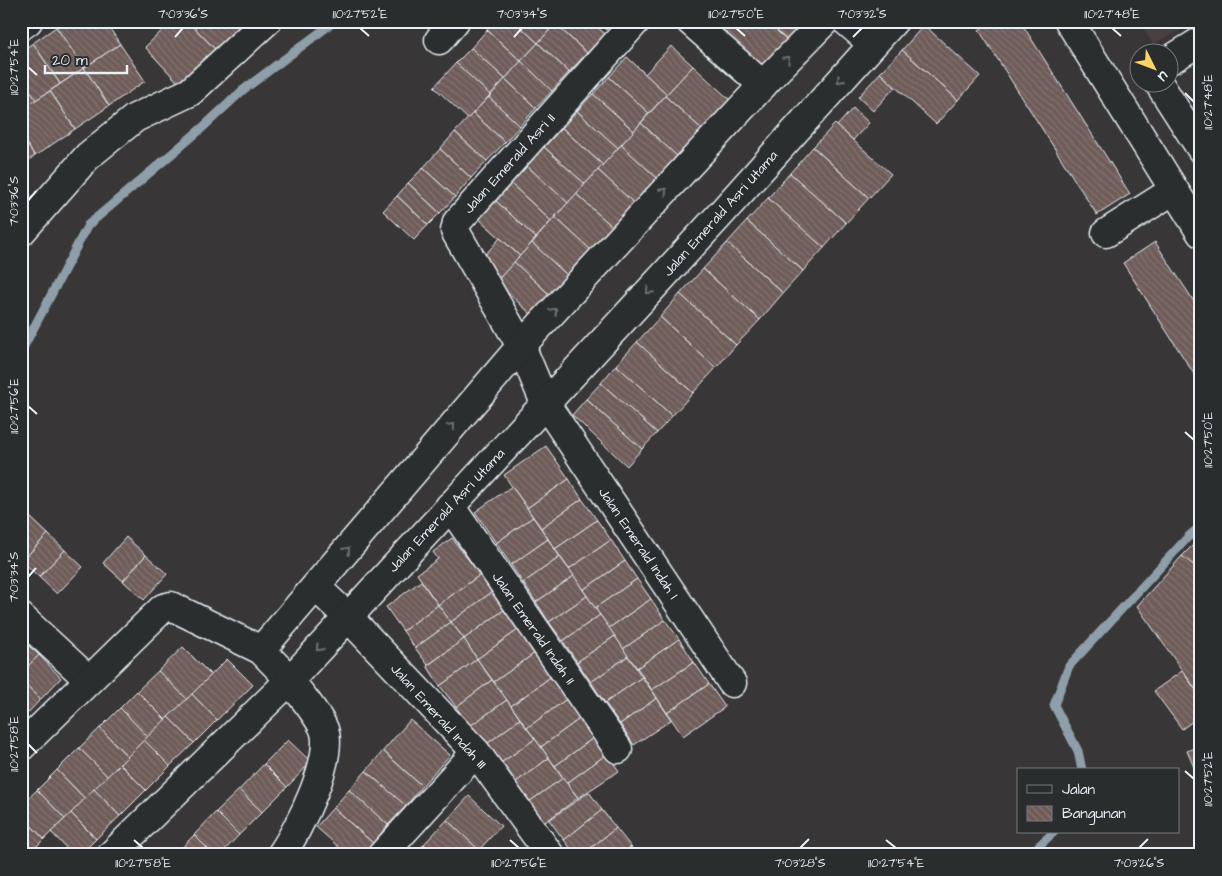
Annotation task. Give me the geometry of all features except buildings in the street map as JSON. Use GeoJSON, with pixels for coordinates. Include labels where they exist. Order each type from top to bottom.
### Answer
{"type":"FeatureCollection","features":[{"type":"Feature","properties":{"kind":"street"},"geometry":{"type":"LineString","coordinates":[[21,26],[28,21]]}},
{"type":"Feature","properties":{"kind":"street"},"geometry":{"type":"LineString","coordinates":[[21,232],[88,156],[135,118],[190,92],[268,21]]}},
{"type":"Feature","properties":{"kind":"street","name":"Jalan Emerald Asri II"},"geometry":{"type":"LineString","coordinates":[[521,346],[456,235],[457,222],[636,21]]}},
{"type":"Feature","properties":{"kind":"street"},"geometry":{"type":"LineString","coordinates":[[690,21],[763,85]]}},
{"type":"Feature","properties":{"kind":"street"},"geometry":{"type":"LineString","coordinates":[[261,650],[316,587],[408,475],[521,346],[763,85],[825,21]]}},
{"type":"Feature","properties":{"kind":"street"},"geometry":{"type":"LineString","coordinates":[[846,21],[873,44]]}},
{"type":"Feature","properties":{"kind":"street","name":"Jalan Emerald Asri Utama"},"geometry":{"type":"LineString","coordinates":[[111,855],[290,680],[717,218],[894,21]]}},
{"type":"Feature","properties":{"kind":"street"},"geometry":{"type":"LineString","coordinates":[[1069,21],[1201,233]]}},
{"type":"Feature","properties":{"kind":"street"},"geometry":{"type":"LineString","coordinates":[[1180,54],[1201,41]]}},
{"type":"Feature","properties":{"kind":"street"},"geometry":{"type":"LineString","coordinates":[[1164,92],[1201,149]]}},
{"type":"Feature","properties":{"kind":"street"},"geometry":{"type":"LineString","coordinates":[[1106,233],[1174,190]]}},
{"type":"Feature","properties":{"kind":"street"},"geometry":{"type":"LineString","coordinates":[[521,346],[545,403]]}},
{"type":"Feature","properties":{"kind":"street","name":"Jalan Emerald Indah I"},"geometry":{"type":"LineString","coordinates":[[545,403],[732,683]]}},
{"type":"Feature","properties":{"kind":"street","name":"Jalan Emerald Indah II"},"geometry":{"type":"LineString","coordinates":[[450,506],[618,749]]}},
{"type":"Feature","properties":{"kind":"street","name":"Jalan Emerald Indah III"},"geometry":{"type":"LineString","coordinates":[[316,587],[348,617],[476,752],[550,855]]}},
{"type":"Feature","properties":{"kind":"street"},"geometry":{"type":"LineString","coordinates":[[21,747],[163,608],[171,606],[261,650],[290,680],[324,728],[326,750],[315,785],[281,855]]}},
{"type":"Feature","properties":{"kind":"street"},"geometry":{"type":"LineString","coordinates":[[21,617],[89,680]]}},
{"type":"Feature","properties":{"kind":"street"},"geometry":{"type":"LineString","coordinates":[[382,855],[476,752]]}},
{"type":"Feature","properties":{"kind":"shaded area"},"geometry":{"type":"Polygon","coordinates":[[[1138,21],[1199,21],[1157,42],[1152,42],[1138,21]]]}},
{"type":"Feature","properties":{"kind":"waterway"},"geometry":{"type":"LineString","coordinates":[[21,352],[88,225],[201,129],[243,90],[335,21]]}},
{"type":"Feature","properties":{"kind":"waterway"},"geometry":{"type":"LineString","coordinates":[[1082,768],[1078,751],[1054,705],[1069,666],[1188,537],[1201,526]]}},
{"type":"Feature","properties":{"kind":"waterway"},"geometry":{"type":"LineString","coordinates":[[1016,855],[1034,850],[1052,834]]}}]}
